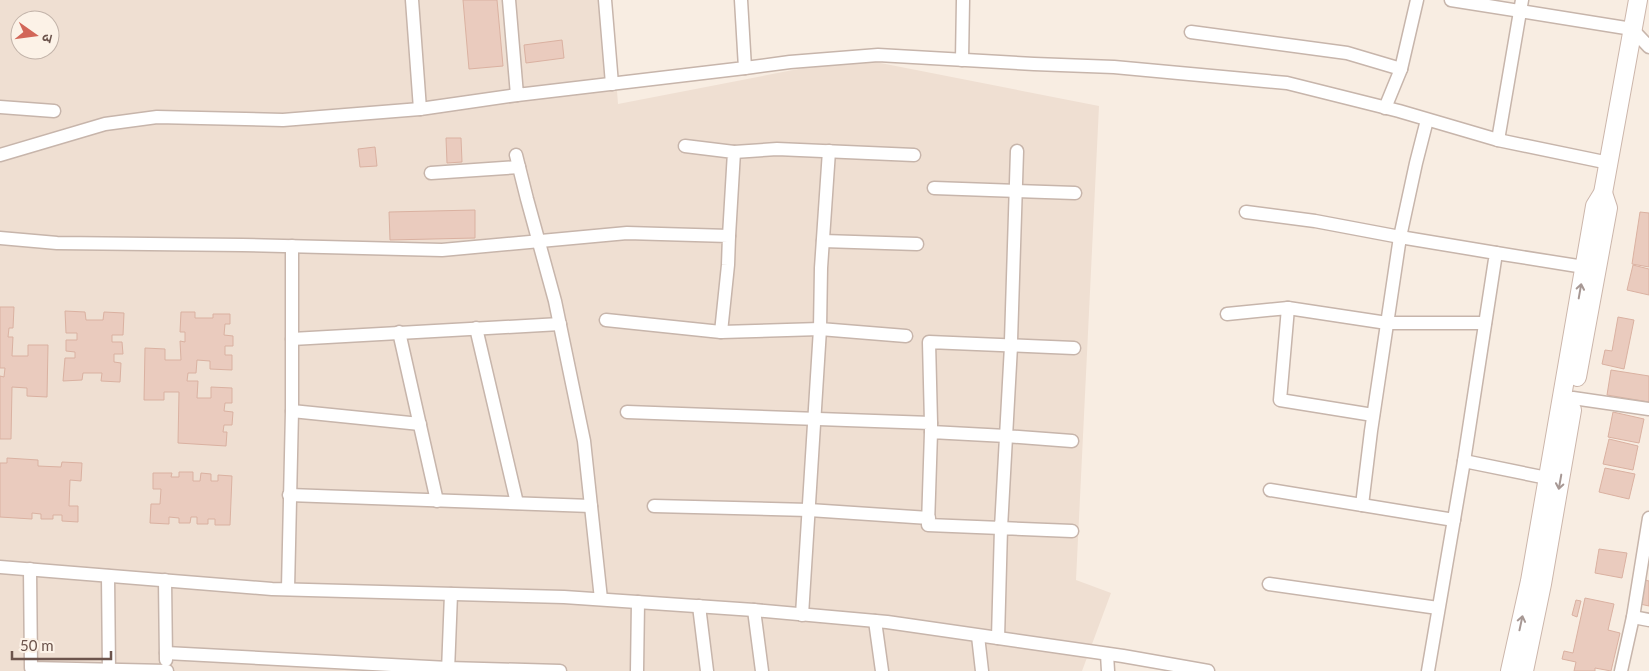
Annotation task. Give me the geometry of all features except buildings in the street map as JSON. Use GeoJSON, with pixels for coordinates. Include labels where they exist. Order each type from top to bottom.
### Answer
{"type":"FeatureCollection","features":[{"type":"Feature","properties":{"kind":"main road"},"geometry":{"type":"LineString","coordinates":[[1510,671],[1530,581],[1595,206],[1603,190],[1638,0]]}},
{"type":"Feature","properties":{"kind":"main road"},"geometry":{"type":"LineString","coordinates":[[1524,671],[1542,584],[1608,208],[1603,190]]}},
{"type":"Feature","properties":{"kind":"street"},"geometry":{"type":"LineString","coordinates":[[412,0],[420,109]]}},
{"type":"Feature","properties":{"kind":"street"},"geometry":{"type":"LineString","coordinates":[[509,0],[517,95]]}},
{"type":"Feature","properties":{"kind":"street"},"geometry":{"type":"LineString","coordinates":[[605,0],[612,84]]}},
{"type":"Feature","properties":{"kind":"street"},"geometry":{"type":"LineString","coordinates":[[741,0],[745,68]]}},
{"type":"Feature","properties":{"kind":"street"},"geometry":{"type":"LineString","coordinates":[[962,60],[963,0]]}},
{"type":"Feature","properties":{"kind":"street"},"geometry":{"type":"LineString","coordinates":[[1385,108],[1401,69],[1417,0]]}},
{"type":"Feature","properties":{"kind":"street"},"geometry":{"type":"LineString","coordinates":[[1451,0],[1521,6],[1632,29],[1649,47]]}},
{"type":"Feature","properties":{"kind":"street"},"geometry":{"type":"LineString","coordinates":[[1498,140],[1521,6]]}},
{"type":"Feature","properties":{"kind":"street"},"geometry":{"type":"LineString","coordinates":[[1191,32],[1347,53],[1401,69]]}},
{"type":"Feature","properties":{"kind":"street"},"geometry":{"type":"LineString","coordinates":[[0,155],[105,124],[156,117],[283,120],[420,109],[517,95],[790,62],[878,55],[1114,66],[1288,83],[1498,140],[1608,165]]}},
{"type":"Feature","properties":{"kind":"street"},"geometry":{"type":"LineString","coordinates":[[0,107],[54,111]]}},
{"type":"Feature","properties":{"kind":"street"},"geometry":{"type":"LineString","coordinates":[[1362,505],[1373,415],[1400,237],[1427,120]]}},
{"type":"Feature","properties":{"kind":"street"},"geometry":{"type":"LineString","coordinates":[[685,146],[734,152],[777,149],[914,154]]}},
{"type":"Feature","properties":{"kind":"street"},"geometry":{"type":"LineString","coordinates":[[802,614],[829,151]]}},
{"type":"Feature","properties":{"kind":"street"},"geometry":{"type":"LineString","coordinates":[[998,638],[1001,528],[1011,346],[1017,151]]}},
{"type":"Feature","properties":{"kind":"street"},"geometry":{"type":"LineString","coordinates":[[721,332],[728,265],[734,152]]}},
{"type":"Feature","properties":{"kind":"street"},"geometry":{"type":"LineString","coordinates":[[431,173],[518,161],[560,324],[584,441],[601,599]]}},
{"type":"Feature","properties":{"kind":"street"},"geometry":{"type":"LineString","coordinates":[[934,188],[1075,193]]}},
{"type":"Feature","properties":{"kind":"street"},"geometry":{"type":"LineString","coordinates":[[1246,212],[1316,221],[1400,237],[1584,267]]}},
{"type":"Feature","properties":{"kind":"street"},"geometry":{"type":"LineString","coordinates":[[0,238],[58,244],[292,246],[442,250],[627,233],[729,236]]}},
{"type":"Feature","properties":{"kind":"street"},"geometry":{"type":"LineString","coordinates":[[824,241],[918,244]]}},
{"type":"Feature","properties":{"kind":"street"},"geometry":{"type":"LineString","coordinates":[[288,590],[292,411],[292,246]]}},
{"type":"Feature","properties":{"kind":"street"},"geometry":{"type":"LineString","coordinates":[[1428,671],[1464,461],[1496,253]]}},
{"type":"Feature","properties":{"kind":"street"},"geometry":{"type":"LineString","coordinates":[[1227,314],[1288,308],[1387,323],[1485,322]]}},
{"type":"Feature","properties":{"kind":"street"},"geometry":{"type":"LineString","coordinates":[[1288,308],[1280,400],[1373,415]]}},
{"type":"Feature","properties":{"kind":"street"},"geometry":{"type":"LineString","coordinates":[[606,320],[721,332],[820,329],[906,336]]}},
{"type":"Feature","properties":{"kind":"street"},"geometry":{"type":"LineString","coordinates":[[292,339],[560,324]]}},
{"type":"Feature","properties":{"kind":"street"},"geometry":{"type":"LineString","coordinates":[[476,328],[517,503]]}},
{"type":"Feature","properties":{"kind":"street"},"geometry":{"type":"LineString","coordinates":[[399,332],[437,501]]}},
{"type":"Feature","properties":{"kind":"street"},"geometry":{"type":"LineString","coordinates":[[1072,531],[928,525],[931,428],[929,342],[1074,348]]}},
{"type":"Feature","properties":{"kind":"street"},"geometry":{"type":"LineString","coordinates":[[1574,398],[1649,409]]}},
{"type":"Feature","properties":{"kind":"street"},"geometry":{"type":"LineString","coordinates":[[292,411],[420,424]]}},
{"type":"Feature","properties":{"kind":"street"},"geometry":{"type":"LineString","coordinates":[[627,412],[814,418],[1072,442]]}},
{"type":"Feature","properties":{"kind":"street"},"geometry":{"type":"LineString","coordinates":[[1464,461],[1548,478]]}},
{"type":"Feature","properties":{"kind":"street"},"geometry":{"type":"LineString","coordinates":[[1270,490],[1454,520]]}},
{"type":"Feature","properties":{"kind":"street"},"geometry":{"type":"LineString","coordinates":[[290,495],[591,506]]}},
{"type":"Feature","properties":{"kind":"street"},"geometry":{"type":"LineString","coordinates":[[654,506],[809,510],[928,518]]}},
{"type":"Feature","properties":{"kind":"street"},"geometry":{"type":"LineString","coordinates":[[1621,671],[1633,617],[1649,518]]}},
{"type":"Feature","properties":{"kind":"street"},"geometry":{"type":"LineString","coordinates":[[0,567],[288,590],[564,596],[802,614],[998,638],[1208,671]]}},
{"type":"Feature","properties":{"kind":"street"},"geometry":{"type":"LineString","coordinates":[[30,569],[31,668],[166,671],[165,580]]}},
{"type":"Feature","properties":{"kind":"street"},"geometry":{"type":"LineString","coordinates":[[108,576],[109,670]]}},
{"type":"Feature","properties":{"kind":"street"},"geometry":{"type":"LineString","coordinates":[[1269,584],[1438,608]]}},
{"type":"Feature","properties":{"kind":"street"},"geometry":{"type":"LineString","coordinates":[[448,669],[451,594]]}},
{"type":"Feature","properties":{"kind":"street"},"geometry":{"type":"LineString","coordinates":[[637,671],[638,602]]}},
{"type":"Feature","properties":{"kind":"street"},"geometry":{"type":"LineString","coordinates":[[699,606],[707,671]]}},
{"type":"Feature","properties":{"kind":"street"},"geometry":{"type":"LineString","coordinates":[[754,610],[762,671]]}},
{"type":"Feature","properties":{"kind":"street"},"geometry":{"type":"LineString","coordinates":[[1633,617],[1649,620]]}},
{"type":"Feature","properties":{"kind":"street"},"geometry":{"type":"LineString","coordinates":[[875,622],[882,671]]}},
{"type":"Feature","properties":{"kind":"street"},"geometry":{"type":"LineString","coordinates":[[978,636],[982,671]]}},
{"type":"Feature","properties":{"kind":"street"},"geometry":{"type":"LineString","coordinates":[[166,653],[369,667],[560,671]]}},
{"type":"Feature","properties":{"kind":"street"},"geometry":{"type":"LineString","coordinates":[[1107,654],[1108,671]]}},
{"type":"Feature","properties":{"kind":"shaded area"},"geometry":{"type":"Polygon","coordinates":[[[0,0],[610,0],[618,104],[855,58],[1099,106],[1076,580],[1111,593],[1082,671],[0,671],[0,0]]]}}]}
